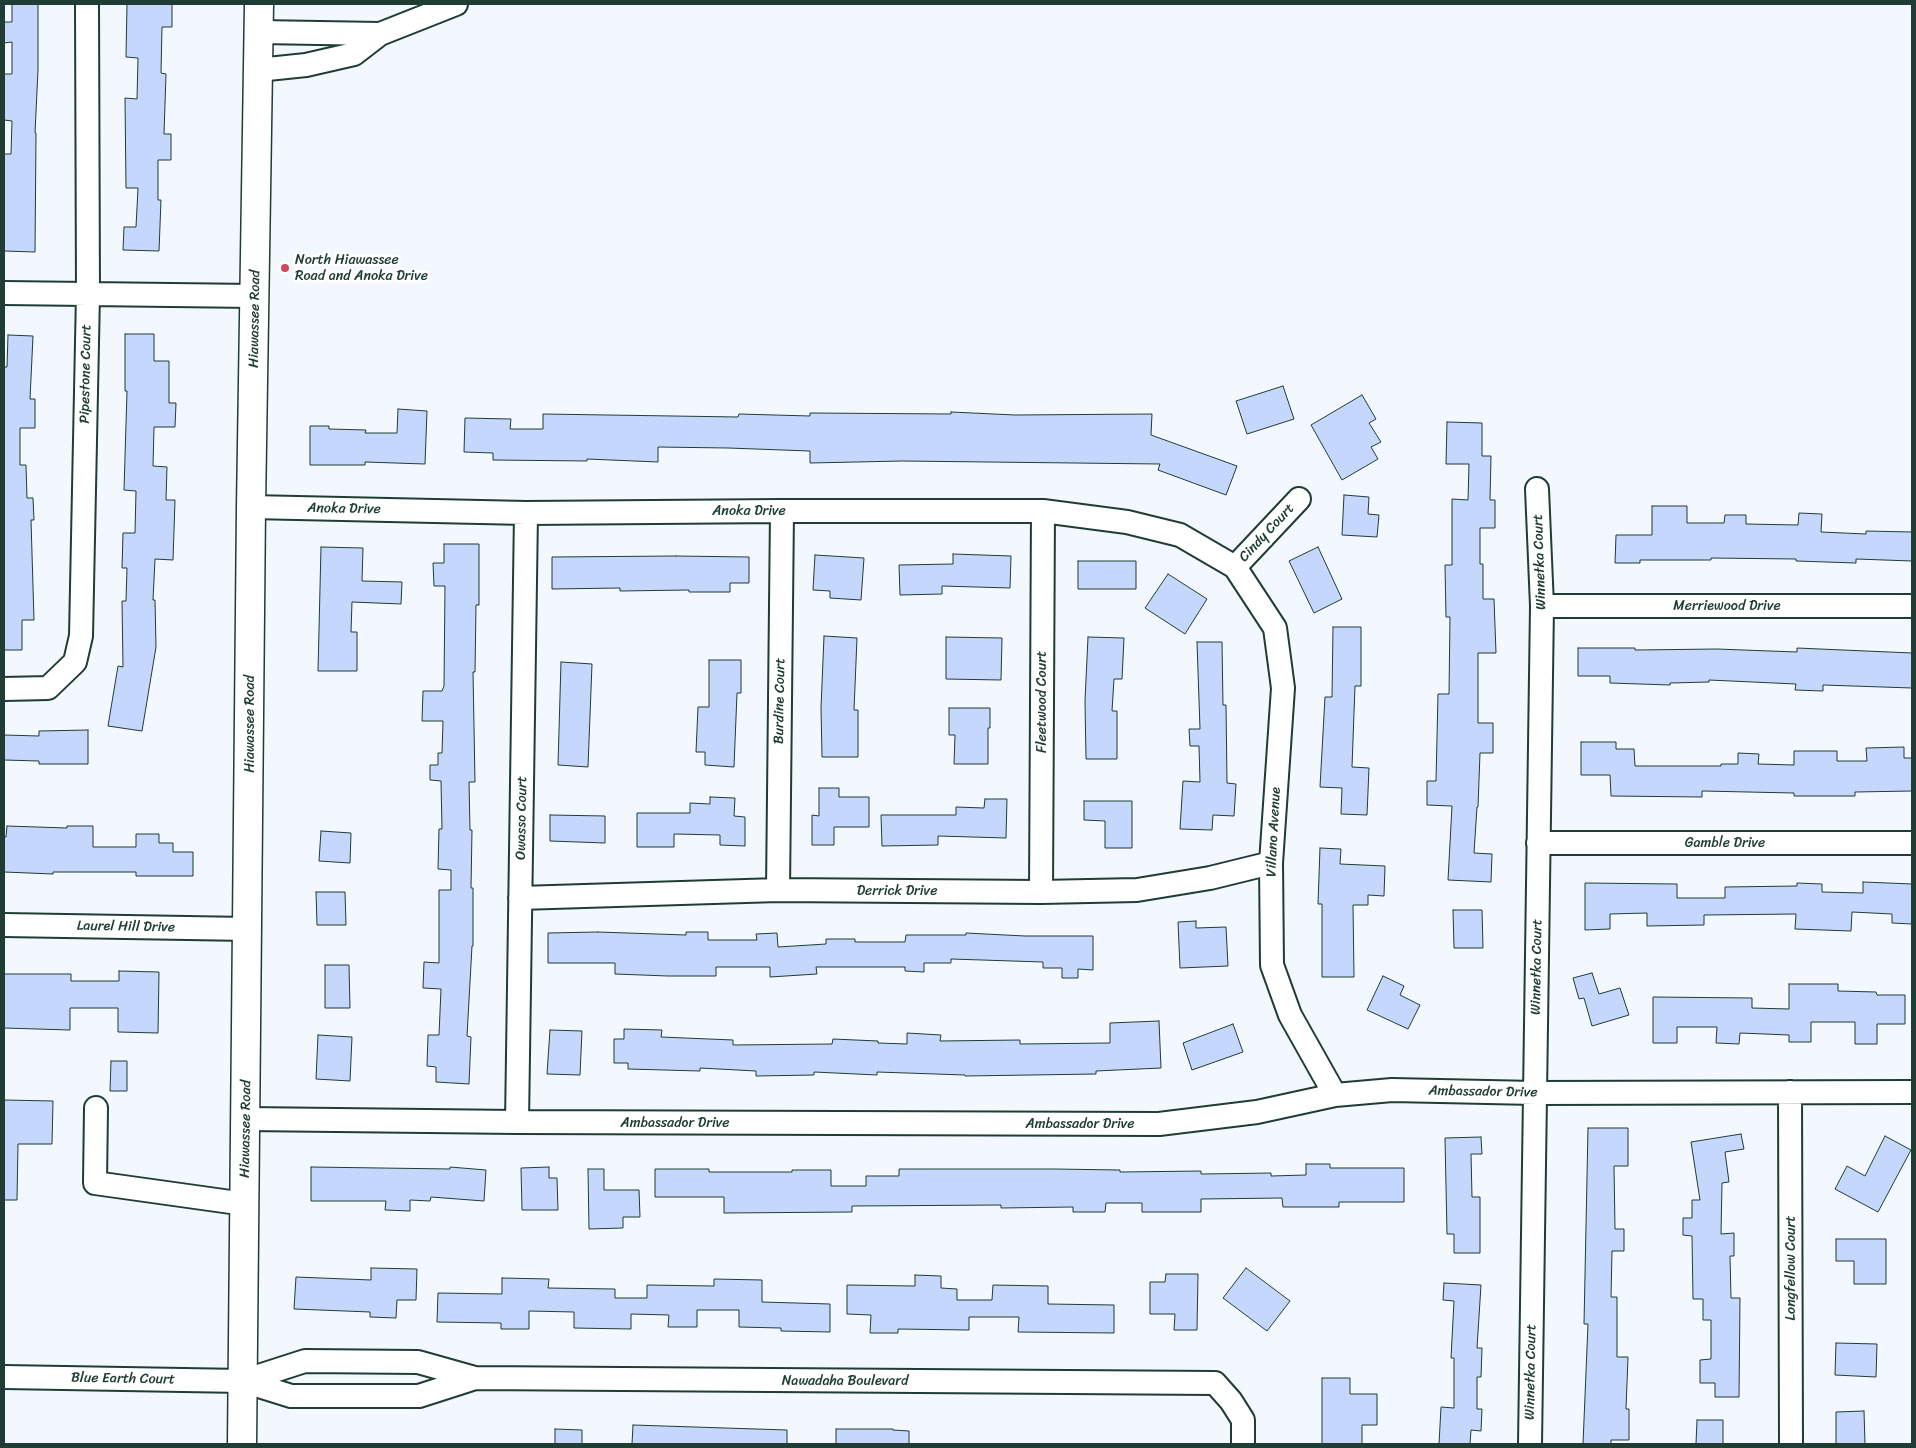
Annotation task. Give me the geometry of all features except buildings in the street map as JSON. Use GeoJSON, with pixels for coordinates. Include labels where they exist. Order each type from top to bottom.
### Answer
{"type":"FeatureCollection","features":[{"type":"Feature","properties":{"kind":"main road","name":"Hiawassee Road"},"geometry":{"type":"LineString","coordinates":[[242,1444],[251,507],[259,4]]}},
{"type":"Feature","properties":{"kind":"street","name":"Pipestone Court"},"geometry":{"type":"LineString","coordinates":[[4,689],[48,688],[75,662],[81,636],[88,294],[87,4]]}},
{"type":"Feature","properties":{"kind":"street"},"geometry":{"type":"LineString","coordinates":[[258,70],[306,65],[354,54],[380,34],[456,4]]}},
{"type":"Feature","properties":{"kind":"street"},"geometry":{"type":"LineString","coordinates":[[259,32],[380,34]]}},
{"type":"Feature","properties":{"kind":"street"},"geometry":{"type":"LineString","coordinates":[[4,293],[255,296]]}},
{"type":"Feature","properties":{"kind":"street","name":"Winnetka Court"},"geometry":{"type":"LineString","coordinates":[[1530,1444],[1542,606],[1537,489]]}},
{"type":"Feature","properties":{"kind":"street","name":"Cindy Court"},"geometry":{"type":"LineString","coordinates":[[1235,567],[1299,499]]}},
{"type":"Feature","properties":{"kind":"street","name":"Anoka Drive"},"geometry":{"type":"LineString","coordinates":[[251,507],[526,513],[782,511],[1043,512],[1127,522],[1180,535],[1235,567]]}},
{"type":"Feature","properties":{"kind":"street","name":"Burdine Court"},"geometry":{"type":"LineString","coordinates":[[778,890],[782,511]]}},
{"type":"Feature","properties":{"kind":"street","name":"Fleetwood Court"},"geometry":{"type":"LineString","coordinates":[[1041,892],[1043,512]]}},
{"type":"Feature","properties":{"kind":"street","name":"Owasso Court"},"geometry":{"type":"LineString","coordinates":[[517,1122],[526,513]]}},
{"type":"Feature","properties":{"kind":"street","name":"Villano Avenue"},"geometry":{"type":"LineString","coordinates":[[1235,567],[1275,628],[1284,688],[1271,863],[1272,965],[1290,1015],[1335,1095]]}},
{"type":"Feature","properties":{"kind":"street","name":"Merriewood Drive"},"geometry":{"type":"LineString","coordinates":[[1542,606],[1912,606]]}},
{"type":"Feature","properties":{"kind":"street","name":"Gamble Drive"},"geometry":{"type":"LineString","coordinates":[[1538,843],[1912,843]]}},
{"type":"Feature","properties":{"kind":"street","name":"Derrick Drive"},"geometry":{"type":"LineString","coordinates":[[520,898],[778,890],[1041,892],[1137,890],[1210,878],[1271,863]]}},
{"type":"Feature","properties":{"kind":"street","name":"Laurel Hill Drive"},"geometry":{"type":"LineString","coordinates":[[4,925],[248,929]]}},
{"type":"Feature","properties":{"kind":"street","name":"Ambassador Drive"},"geometry":{"type":"LineString","coordinates":[[246,1119],[517,1122],[1160,1124],[1257,1112],[1335,1095],[1392,1090],[1535,1093],[1912,1092]]}},
{"type":"Feature","properties":{"kind":"street","name":"Longfellow Court"},"geometry":{"type":"LineString","coordinates":[[1790,1092],[1791,1444]]}},
{"type":"Feature","properties":{"kind":"street"},"geometry":{"type":"LineString","coordinates":[[96,1108],[94,1182],[245,1204]]}},
{"type":"Feature","properties":{"kind":"street","name":"Nawadaha Boulevard"},"geometry":{"type":"LineString","coordinates":[[243,1381],[305,1361],[418,1362],[475,1378],[1215,1383],[1231,1401],[1243,1420],[1243,1444]]}},
{"type":"Feature","properties":{"kind":"street","name":"Blue Earth Court"},"geometry":{"type":"LineString","coordinates":[[4,1378],[243,1381]]}},
{"type":"Feature","properties":{"kind":"street","name":"Nawadaha Boulevard"},"geometry":{"type":"LineString","coordinates":[[243,1381],[291,1396],[419,1396],[475,1378]]}},
{"type":"Feature","properties":{"kind":"place","name":"North Hiawassee Road and Anoka Drive"},"geometry":{"type":"Point","coordinates":[285,268]}}]}
